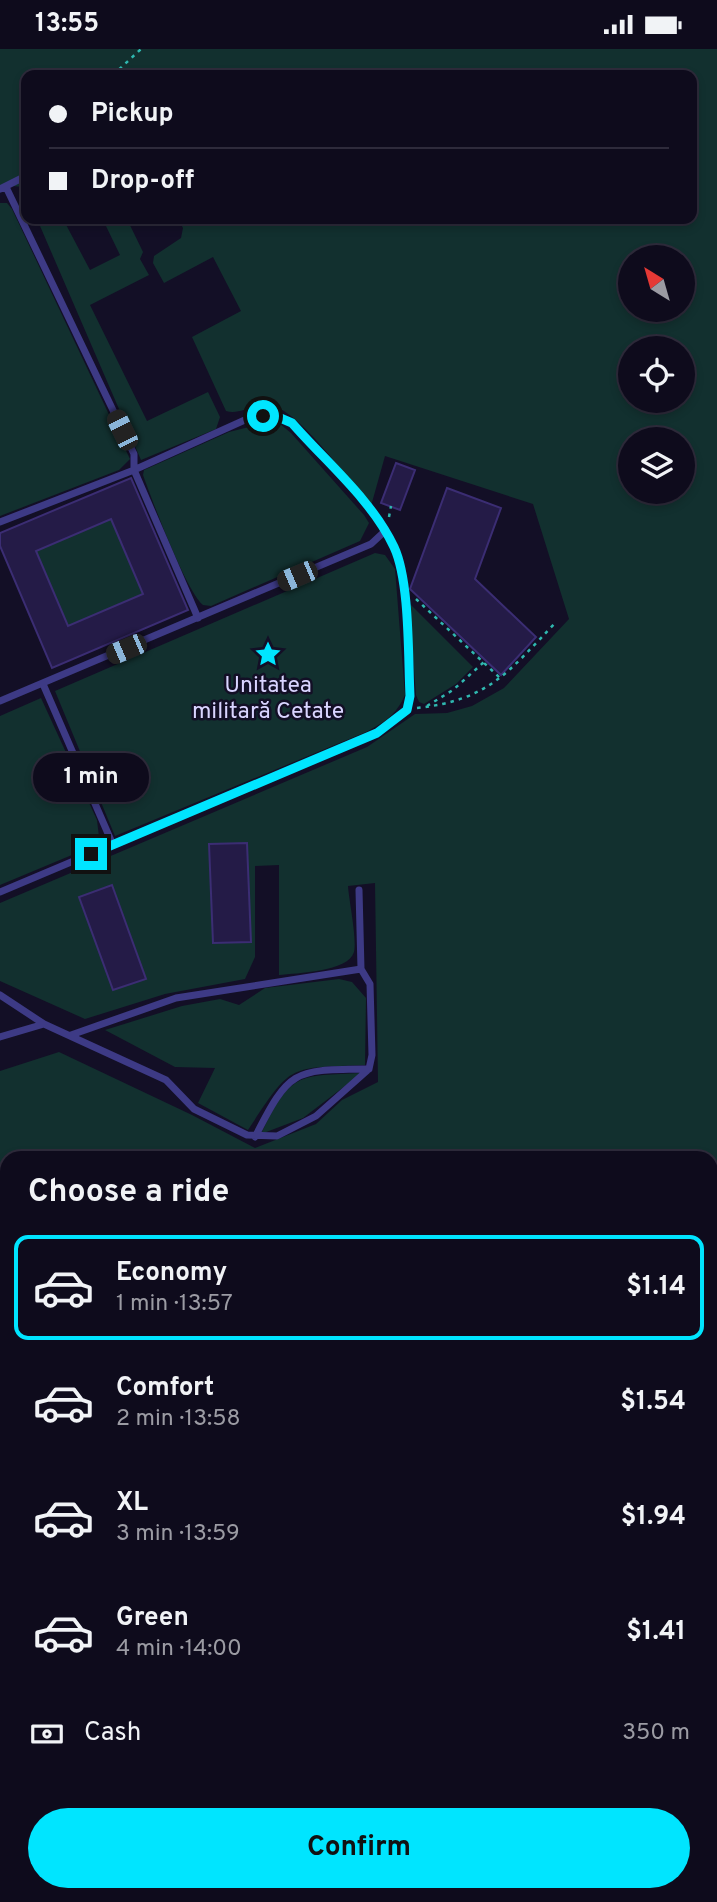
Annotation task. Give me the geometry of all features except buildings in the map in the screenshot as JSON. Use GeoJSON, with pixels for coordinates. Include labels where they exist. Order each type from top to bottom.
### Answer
{"type":"FeatureCollection","features":[{"type":"Feature","properties":{"kind":"lane"},"geometry":{"type":"LineString","coordinates":[[21,179],[3,188],[134,454],[134,470],[198,618]]}},
{"type":"Feature","properties":{"kind":"lane"},"geometry":{"type":"LineString","coordinates":[[0,522],[134,470],[247,419],[278,417],[292,423],[385,531],[396,550],[403,587],[410,696],[407,710],[377,733],[0,892]]}},
{"type":"Feature","properties":{"kind":"lane"},"geometry":{"type":"LineString","coordinates":[[0,701],[371,544],[385,531]]}},
{"type":"Feature","properties":{"kind":"lane"},"geometry":{"type":"LineString","coordinates":[[43,684],[113,845]]}},
{"type":"Feature","properties":{"kind":"lane"},"geometry":{"type":"LineString","coordinates":[[0,995],[44,1024],[166,1080],[194,1109],[255,1136],[277,1136],[316,1116],[369,1069],[372,1055],[370,983],[361,969],[359,890]]}},
{"type":"Feature","properties":{"kind":"lane"},"geometry":{"type":"LineString","coordinates":[[71,1035],[176,998],[361,969]]}},
{"type":"Feature","properties":{"kind":"lane"},"geometry":{"type":"LineString","coordinates":[[0,1037],[44,1024]]}},
{"type":"Feature","properties":{"kind":"lane"},"geometry":{"type":"LineString","coordinates":[[255,1136],[274,1098],[292,1078],[317,1070],[369,1069]]}},
{"type":"Feature","properties":{"kind":"path"},"geometry":{"type":"LineString","coordinates":[[118,70],[141,49]]}},
{"type":"Feature","properties":{"kind":"path"},"geometry":{"type":"LineString","coordinates":[[403,587],[502,679]]}},
{"type":"Feature","properties":{"kind":"path"},"geometry":{"type":"LineString","coordinates":[[407,710],[449,704],[488,689],[502,679],[557,621]]}},
{"type":"Feature","properties":{"kind":"path"},"geometry":{"type":"LineString","coordinates":[[424,708],[453,690],[484,662]]}},
{"type":"Feature","properties":{"kind":"green space"},"geometry":{"type":"Polygon","coordinates":[[[0,49],[717,49],[717,1151],[0,1151],[0,1071],[59,1052],[255,1148],[316,1124],[342,1100],[378,1082],[375,883],[348,886],[354,938],[354,952],[350,959],[332,968],[279,975],[279,865],[255,866],[255,957],[245,979],[165,994],[85,1019],[0,981],[0,903],[367,747],[415,714],[447,713],[472,706],[504,688],[569,619],[533,504],[385,456],[371,506],[311,434],[284,411],[267,405],[237,412],[226,411],[192,337],[241,311],[213,257],[164,283],[153,263],[154,256],[181,238],[183,228],[181,224],[697,224],[697,70],[21,70],[21,187],[0,185],[0,49]],[[247,843],[209,844],[213,943],[251,941],[247,843]],[[112,886],[79,898],[113,990],[146,978],[112,886]]]}},
{"type":"Feature","properties":{"kind":"green space"},"geometry":{"type":"Polygon","coordinates":[[[0,203],[7,203],[12,209],[130,459],[119,470],[0,516],[0,203]]]}},
{"type":"Feature","properties":{"kind":"green space"},"geometry":{"type":"Polygon","coordinates":[[[39,224],[66,224],[90,270],[120,255],[105,224],[129,224],[143,252],[140,259],[149,275],[90,305],[147,421],[208,392],[220,417],[216,429],[141,460],[39,224]]]}},
{"type":"Feature","properties":{"kind":"green space"},"geometry":{"type":"Polygon","coordinates":[[[269,422],[280,424],[291,433],[369,523],[360,541],[211,606],[203,605],[188,582],[170,544],[143,475],[144,470],[229,432],[269,422]]]}},
{"type":"Feature","properties":{"kind":"green space"},"geometry":{"type":"Polygon","coordinates":[[[111,519],[143,594],[68,626],[36,551],[111,519]]]}},
{"type":"Feature","properties":{"kind":"green space"},"geometry":{"type":"Polygon","coordinates":[[[375,553],[385,555],[395,569],[405,695],[394,713],[366,732],[115,836],[55,691],[375,553]]]}},
{"type":"Feature","properties":{"kind":"green space"},"geometry":{"type":"Polygon","coordinates":[[[409,603],[473,667],[456,684],[424,704],[419,702],[416,695],[409,603]]]}},
{"type":"Feature","properties":{"kind":"green space"},"geometry":{"type":"Polygon","coordinates":[[[41,698],[97,820],[99,837],[91,847],[0,885],[0,716],[41,698]]]}},
{"type":"Feature","properties":{"kind":"green space"},"geometry":{"type":"Polygon","coordinates":[[[339,979],[352,982],[366,998],[365,1065],[320,1067],[293,1074],[274,1092],[248,1130],[198,1103],[215,1068],[175,1067],[105,1030],[182,1006],[220,999],[239,1005],[265,988],[339,979]]]}},
{"type":"Feature","properties":{"kind":"green space"},"geometry":{"type":"Polygon","coordinates":[[[362,1073],[303,1118],[261,1134],[280,1099],[298,1081],[323,1075],[362,1073]]]}},
{"type":"Feature","properties":{"kind":"place","name":"Unitatea militară Cetate"},"geometry":{"type":"Point","coordinates":[268,654]}},
{"type":"Feature","properties":{"kind":"route"},"geometry":{"type":"LineString","coordinates":[[91,854],[377,733],[407,710],[410,696],[403,587],[396,550],[363,503],[292,423],[278,417],[263,416]]}}]}
